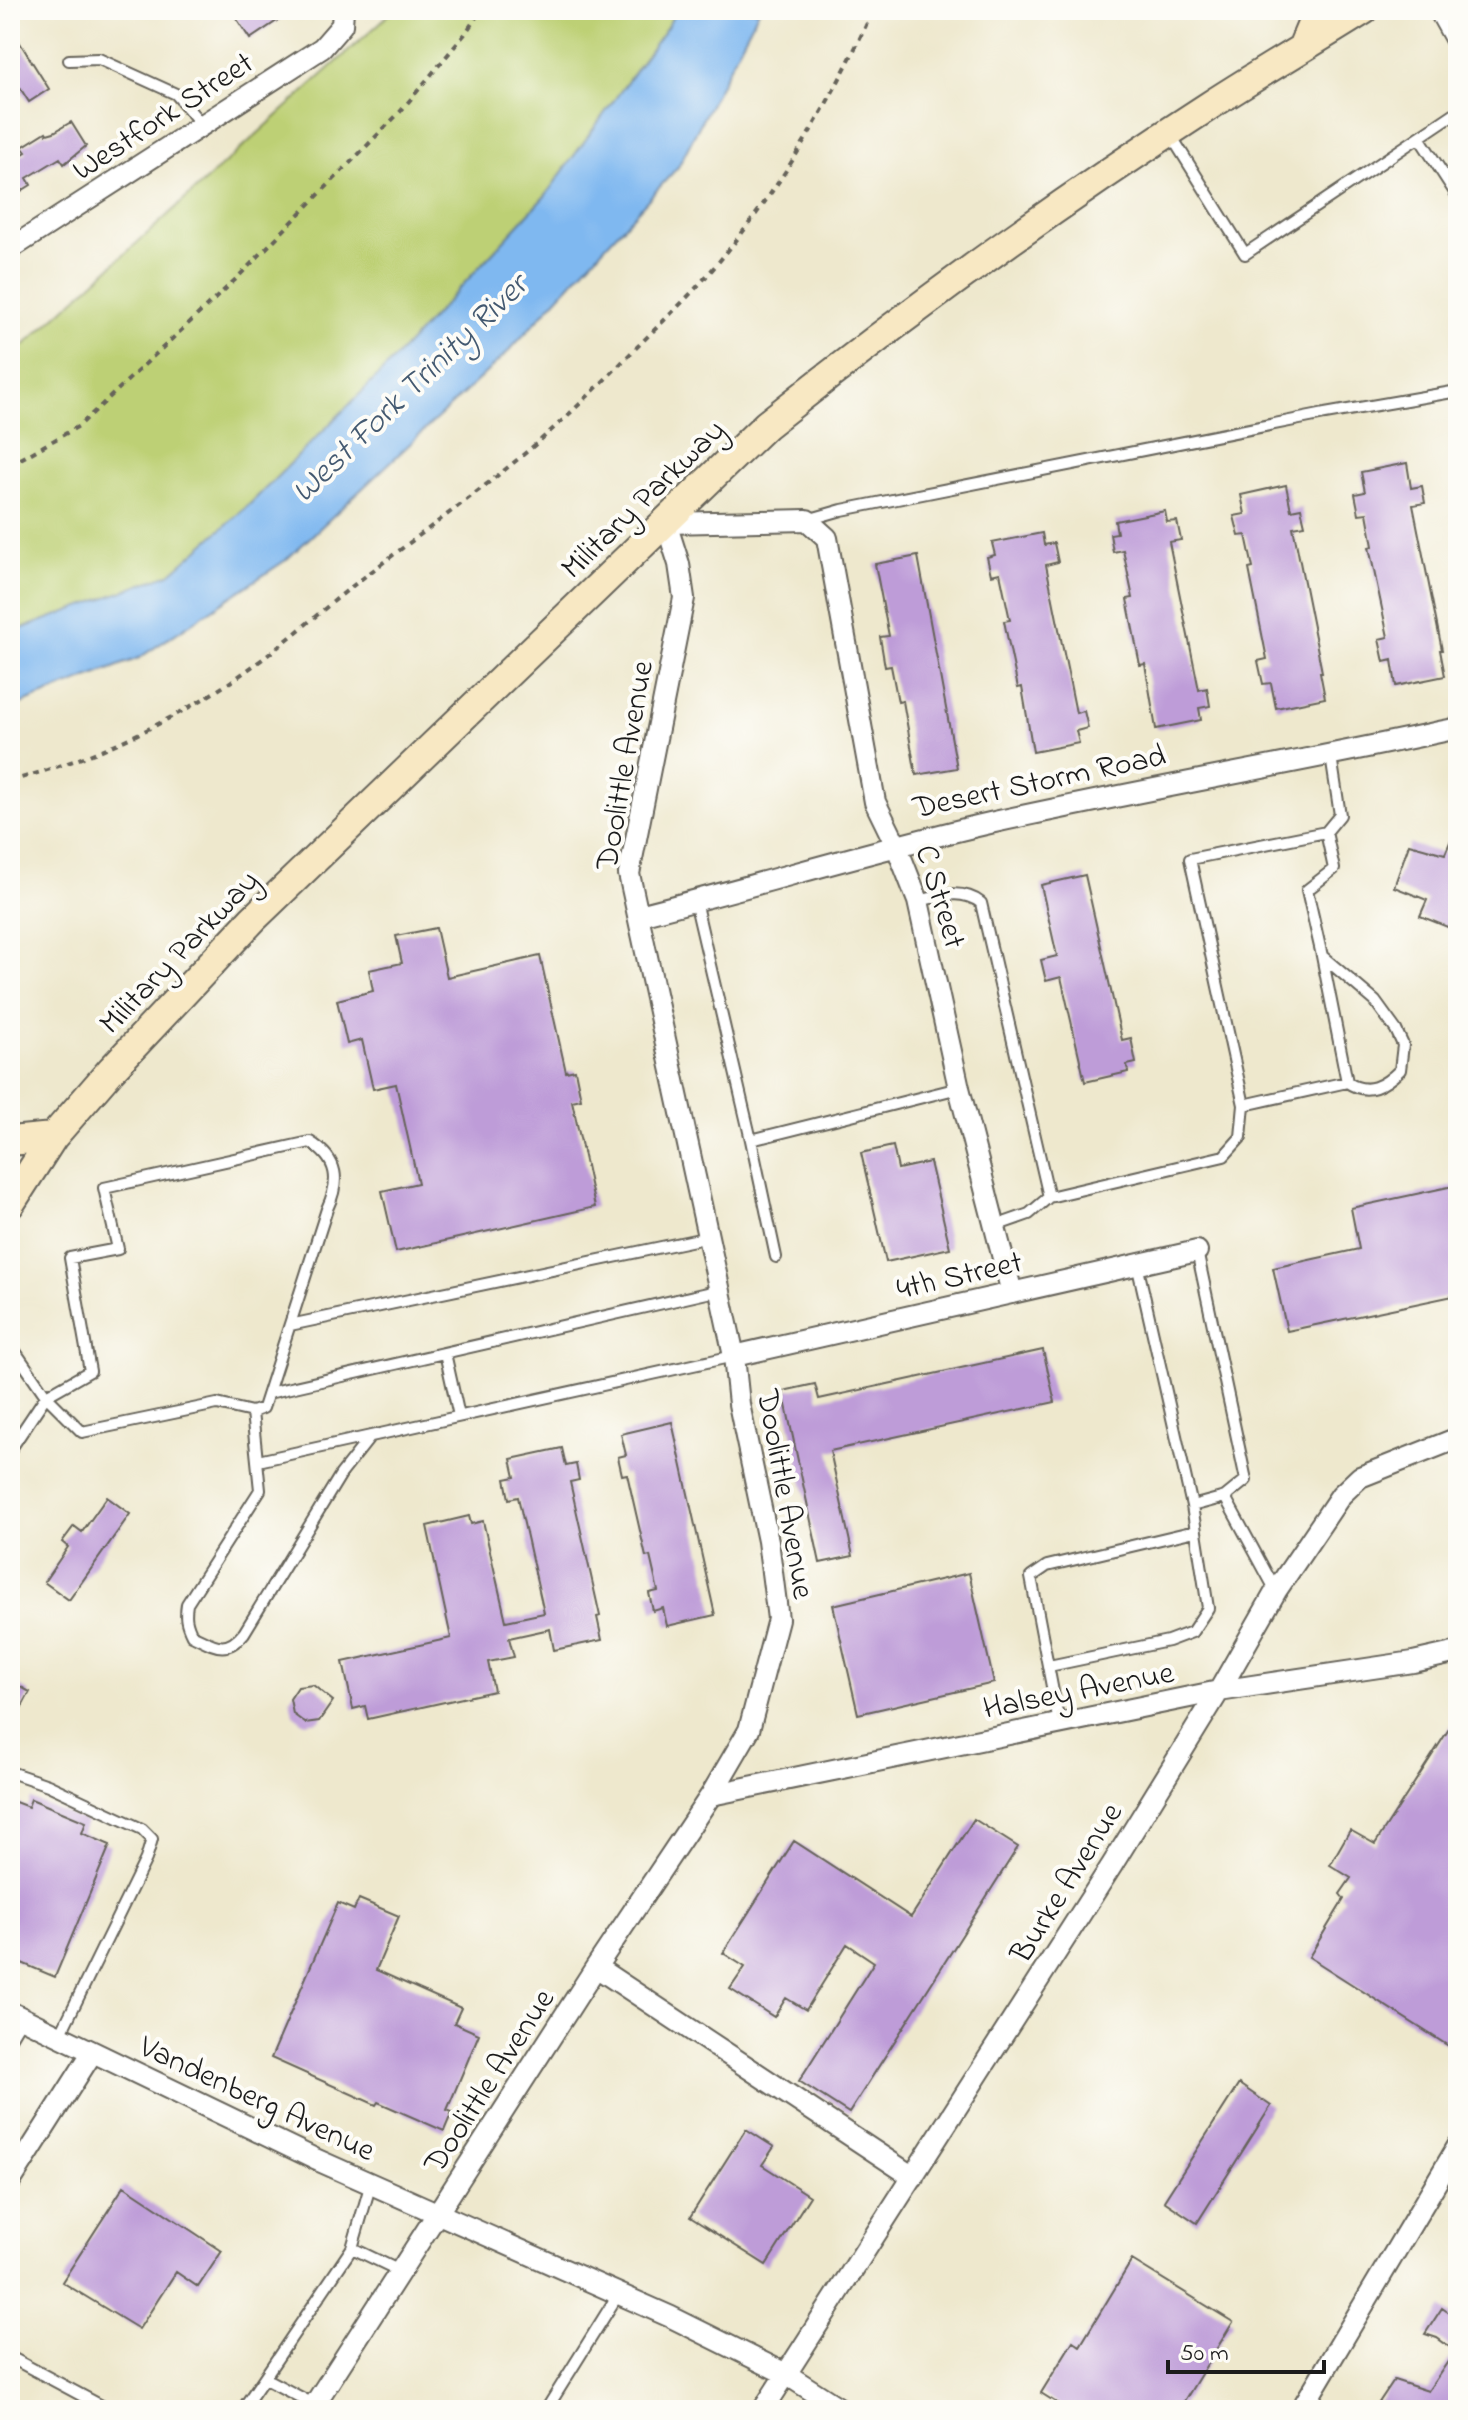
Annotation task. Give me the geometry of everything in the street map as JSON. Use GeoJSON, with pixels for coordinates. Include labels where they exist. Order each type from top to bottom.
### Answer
{"type":"FeatureCollection","features":[{"type":"Feature","properties":{"kind":"street"},"geometry":{"type":"LineString","coordinates":[[1302,48],[1318,10]]}},
{"type":"Feature","properties":{"kind":"street","name":"Military Parkway"},"geometry":{"type":"LineString","coordinates":[[10,1204],[53,1137],[112,1069],[253,919],[766,425],[829,374],[1044,217],[1169,133],[1364,10]]}},
{"type":"Feature","properties":{"kind":"street"},"geometry":{"type":"LineString","coordinates":[[1439,10],[1458,44]]}},
{"type":"Feature","properties":{"kind":"street","name":"Westfork Street"},"geometry":{"type":"LineString","coordinates":[[10,249],[322,48],[342,18]]}},
{"type":"Feature","properties":{"kind":"street"},"geometry":{"type":"LineString","coordinates":[[666,523],[807,520]]}},
{"type":"Feature","properties":{"kind":"street","name":"C Street"},"geometry":{"type":"LineString","coordinates":[[807,520],[827,538],[875,802],[918,901],[959,1088],[1012,1293]]}},
{"type":"Feature","properties":{"kind":"street","name":"Doolittle Avenue"},"geometry":{"type":"LineString","coordinates":[[313,2407],[596,1967],[711,1795],[749,1730],[778,1619],[768,1541],[739,1404],[734,1356],[629,874],[684,598],[679,564],[666,523]]}},
{"type":"Feature","properties":{"kind":"street","name":"Desert Storm Road"},"geometry":{"type":"LineString","coordinates":[[639,915],[896,845],[992,823],[1458,728]]}},
{"type":"Feature","properties":{"kind":"street"},"geometry":{"type":"LineString","coordinates":[[10,1141],[53,1137]]}},
{"type":"Feature","properties":{"kind":"street","name":"4th Street"},"geometry":{"type":"LineString","coordinates":[[734,1356],[1197,1251]]}},
{"type":"Feature","properties":{"kind":"street","name":"Burke Avenue"},"geometry":{"type":"LineString","coordinates":[[763,2410],[1112,1865],[1219,1691],[1276,1591],[1350,1484],[1360,1477],[1458,1438]]}},
{"type":"Feature","properties":{"kind":"street","name":"Halsey Avenue"},"geometry":{"type":"LineString","coordinates":[[711,1795],[1219,1691],[1413,1662],[1458,1652]]}},
{"type":"Feature","properties":{"kind":"street"},"geometry":{"type":"LineString","coordinates":[[596,1967],[913,2177]]}},
{"type":"Feature","properties":{"kind":"street","name":"Vandenberg Avenue"},"geometry":{"type":"LineString","coordinates":[[16,2015],[371,2183],[619,2293],[786,2374],[842,2410]]}},
{"type":"Feature","properties":{"kind":"street"},"geometry":{"type":"LineString","coordinates":[[10,2182],[92,2053]]}},
{"type":"Feature","properties":{"kind":"street"},"geometry":{"type":"LineString","coordinates":[[1301,2410],[1458,2146]]}},
{"type":"Feature","properties":{"kind":"lane"},"geometry":{"type":"LineString","coordinates":[[69,60],[99,59],[176,94],[192,109],[202,125]]}},
{"type":"Feature","properties":{"kind":"lane"},"geometry":{"type":"LineString","coordinates":[[1169,133],[1245,254],[1458,111]]}},
{"type":"Feature","properties":{"kind":"lane"},"geometry":{"type":"LineString","coordinates":[[1419,137],[1458,197]]}},
{"type":"Feature","properties":{"kind":"lane"},"geometry":{"type":"LineString","coordinates":[[807,520],[842,510],[1325,414],[1458,391]]}},
{"type":"Feature","properties":{"kind":"lane"},"geometry":{"type":"LineString","coordinates":[[995,1226],[1029,1214],[1049,1197],[1224,1156],[1241,1137],[1244,1105],[1190,859],[1326,832],[1340,815],[1331,756]]}},
{"type":"Feature","properties":{"kind":"lane"},"geometry":{"type":"LineString","coordinates":[[1322,956],[1375,1001],[1403,1045],[1400,1070],[1380,1087],[1355,1088],[1347,1082],[1307,890],[1334,869],[1326,832]]}},
{"type":"Feature","properties":{"kind":"lane"},"geometry":{"type":"LineString","coordinates":[[918,901],[959,893],[971,895],[981,903],[1049,1197]]}},
{"type":"Feature","properties":{"kind":"lane"},"geometry":{"type":"LineString","coordinates":[[695,901],[776,1257]]}},
{"type":"Feature","properties":{"kind":"lane"},"geometry":{"type":"LineString","coordinates":[[1244,1105],[1347,1082]]}},
{"type":"Feature","properties":{"kind":"lane"},"geometry":{"type":"LineString","coordinates":[[751,1140],[959,1088]]}},
{"type":"Feature","properties":{"kind":"lane"},"geometry":{"type":"LineString","coordinates":[[10,1344],[46,1396],[82,1432],[217,1404],[252,1412],[263,1408],[327,1209],[337,1188],[329,1160],[320,1148],[310,1142],[104,1188],[118,1249],[70,1258],[90,1371],[46,1396],[10,1450]]}},
{"type":"Feature","properties":{"kind":"lane"},"geometry":{"type":"LineString","coordinates":[[290,1325],[709,1237]]}},
{"type":"Feature","properties":{"kind":"lane"},"geometry":{"type":"LineString","coordinates":[[1192,1506],[1225,1497],[1246,1480],[1197,1251]]}},
{"type":"Feature","properties":{"kind":"lane"},"geometry":{"type":"LineString","coordinates":[[1049,1666],[1168,1641],[1192,1632],[1208,1608],[1192,1506],[1137,1264]]}},
{"type":"Feature","properties":{"kind":"lane"},"geometry":{"type":"LineString","coordinates":[[268,1393],[720,1290]]}},
{"type":"Feature","properties":{"kind":"lane"},"geometry":{"type":"LineString","coordinates":[[445,1353],[459,1416]]}},
{"type":"Feature","properties":{"kind":"lane"},"geometry":{"type":"LineString","coordinates":[[258,1461],[734,1356]]}},
{"type":"Feature","properties":{"kind":"lane"},"geometry":{"type":"LineString","coordinates":[[252,1412],[260,1490],[187,1604],[185,1621],[192,1635],[221,1647],[234,1644],[244,1633],[341,1474],[371,1436]]}},
{"type":"Feature","properties":{"kind":"lane"},"geometry":{"type":"LineString","coordinates":[[1225,1497],[1276,1591]]}},
{"type":"Feature","properties":{"kind":"lane"},"geometry":{"type":"LineString","coordinates":[[1059,1723],[1031,1577],[1047,1566],[1195,1531]]}},
{"type":"Feature","properties":{"kind":"lane"},"geometry":{"type":"LineString","coordinates":[[10,1772],[48,1785],[142,1829],[152,1839],[146,1859],[59,2037]]}},
{"type":"Feature","properties":{"kind":"lane"},"geometry":{"type":"LineString","coordinates":[[10,2038],[16,2015]]}},
{"type":"Feature","properties":{"kind":"lane"},"geometry":{"type":"LineString","coordinates":[[242,2410],[352,2248],[371,2183]]}},
{"type":"Feature","properties":{"kind":"lane"},"geometry":{"type":"LineString","coordinates":[[352,2248],[402,2272]]}},
{"type":"Feature","properties":{"kind":"lane"},"geometry":{"type":"LineString","coordinates":[[546,2410],[619,2293]]}},
{"type":"Feature","properties":{"kind":"lane"},"geometry":{"type":"LineString","coordinates":[[10,2357],[109,2410]]}},
{"type":"Feature","properties":{"kind":"lane"},"geometry":{"type":"LineString","coordinates":[[264,2378],[313,2407]]}},
{"type":"Feature","properties":{"kind":"path"},"geometry":{"type":"LineString","coordinates":[[10,465],[79,426],[236,279],[400,112],[481,10]]}},
{"type":"Feature","properties":{"kind":"path"},"geometry":{"type":"LineString","coordinates":[[10,781],[60,766],[134,736],[210,694],[262,659],[508,467],[584,400],[696,288],[764,202],[815,125],[873,10]]}},
{"type":"Feature","properties":{"kind":"green space"},"geometry":{"type":"Polygon","coordinates":[[[394,10],[676,10],[545,196],[384,370],[250,504],[170,574],[10,633],[10,358],[394,10]]]}},
{"type":"Feature","properties":{"kind":"water","name":"West Fork Trinity River"},"geometry":{"type":"Polygon","coordinates":[[[676,10],[759,10],[678,167],[509,351],[286,560],[139,658],[10,708],[10,633],[170,574],[250,504],[384,370],[545,196],[676,10]]]}},
{"type":"Feature","properties":{"kind":"building"},"geometry":{"type":"Polygon","coordinates":[[[231,10],[293,10],[250,39],[231,10]]]}},
{"type":"Feature","properties":{"kind":"building"},"geometry":{"type":"Polygon","coordinates":[[[10,27],[49,89],[29,102],[10,72],[10,27]]]}},
{"type":"Feature","properties":{"kind":"building"},"geometry":{"type":"Polygon","coordinates":[[[71,122],[86,146],[64,164],[60,158],[27,178],[31,185],[10,198],[10,151],[15,159],[26,152],[22,147],[46,132],[54,132],[71,122]]]}},
{"type":"Feature","properties":{"kind":"building"},"geometry":{"type":"Polygon","coordinates":[[[1407,463],[1411,488],[1422,486],[1425,503],[1413,505],[1445,676],[1396,686],[1392,660],[1384,662],[1379,639],[1388,637],[1369,547],[1373,546],[1367,513],[1359,514],[1355,494],[1365,492],[1361,472],[1407,463]]]}},
{"type":"Feature","properties":{"kind":"building"},"geometry":{"type":"Polygon","coordinates":[[[1286,485],[1291,510],[1301,508],[1305,525],[1293,527],[1325,698],[1276,708],[1271,683],[1263,684],[1258,661],[1267,659],[1249,569],[1253,568],[1246,535],[1239,536],[1234,516],[1245,514],[1241,495],[1286,485]]]}},
{"type":"Feature","properties":{"kind":"building"},"geometry":{"type":"Polygon","coordinates":[[[1165,511],[1167,522],[1177,521],[1181,540],[1169,542],[1199,690],[1207,688],[1210,706],[1199,708],[1201,720],[1156,729],[1145,664],[1140,665],[1127,599],[1133,598],[1123,550],[1113,552],[1110,534],[1117,533],[1115,521],[1165,511]]]}},
{"type":"Feature","properties":{"kind":"building"},"geometry":{"type":"Polygon","coordinates":[[[1042,533],[1044,545],[1054,543],[1058,562],[1046,565],[1076,713],[1084,711],[1088,728],[1076,731],[1079,743],[1033,752],[1022,687],[1018,688],[1004,621],[1010,620],[1000,573],[991,575],[987,557],[995,555],[992,543],[1042,533]]]}},
{"type":"Feature","properties":{"kind":"building"},"geometry":{"type":"Polygon","coordinates":[[[918,556],[957,768],[916,775],[903,701],[898,702],[891,666],[885,667],[880,637],[889,636],[875,564],[918,556]]]}},
{"type":"Feature","properties":{"kind":"building"},"geometry":{"type":"Polygon","coordinates":[[[1458,823],[1458,906],[1450,928],[1420,916],[1427,900],[1394,887],[1409,844],[1445,854],[1458,823]]]}},
{"type":"Feature","properties":{"kind":"building"},"geometry":{"type":"Polygon","coordinates":[[[1085,875],[1122,1040],[1131,1038],[1136,1063],[1127,1065],[1128,1072],[1085,1082],[1061,977],[1046,981],[1041,960],[1057,956],[1041,885],[1085,875]]]}},
{"type":"Feature","properties":{"kind":"building"},"geometry":{"type":"Polygon","coordinates":[[[436,928],[447,977],[540,956],[566,1072],[575,1070],[581,1099],[572,1101],[595,1207],[396,1252],[382,1191],[418,1183],[396,1084],[373,1089],[362,1040],[347,1044],[337,1000],[373,991],[369,970],[402,963],[396,936],[436,928]]]}},
{"type":"Feature","properties":{"kind":"building"},"geometry":{"type":"Polygon","coordinates":[[[893,1146],[898,1169],[930,1162],[950,1248],[886,1262],[861,1153],[893,1146]]]}},
{"type":"Feature","properties":{"kind":"building"},"geometry":{"type":"Polygon","coordinates":[[[1458,1185],[1458,1295],[1287,1331],[1273,1268],[1359,1249],[1351,1208],[1458,1185]]]}},
{"type":"Feature","properties":{"kind":"building"},"geometry":{"type":"Polygon","coordinates":[[[1043,1350],[1055,1402],[830,1451],[853,1556],[820,1563],[783,1391],[815,1384],[819,1399],[1043,1350]]]}},
{"type":"Feature","properties":{"kind":"building"},"geometry":{"type":"Polygon","coordinates":[[[672,1422],[715,1615],[667,1626],[663,1608],[653,1611],[649,1593],[658,1591],[650,1556],[646,1557],[627,1474],[622,1475],[618,1457],[626,1455],[621,1434],[672,1422]]]}},
{"type":"Feature","properties":{"kind":"building"},"geometry":{"type":"Polygon","coordinates":[[[562,1448],[566,1466],[576,1464],[579,1480],[570,1482],[600,1616],[597,1617],[602,1640],[554,1650],[550,1629],[509,1638],[514,1657],[488,1662],[494,1691],[368,1719],[365,1706],[353,1709],[343,1662],[451,1638],[427,1526],[469,1516],[471,1524],[483,1521],[506,1621],[544,1613],[518,1497],[509,1499],[505,1479],[515,1477],[511,1459],[562,1448]]]}},
{"type":"Feature","properties":{"kind":"building"},"geometry":{"type":"Polygon","coordinates":[[[107,1497],[130,1514],[69,1600],[44,1582],[68,1547],[62,1542],[74,1526],[82,1532],[107,1497]]]}},
{"type":"Feature","properties":{"kind":"building"},"geometry":{"type":"Polygon","coordinates":[[[969,1573],[994,1683],[858,1714],[833,1605],[969,1573]]]}},
{"type":"Feature","properties":{"kind":"building"},"geometry":{"type":"Polygon","coordinates":[[[10,1681],[30,1692],[10,1729],[10,1681]]]}},
{"type":"Feature","properties":{"kind":"building"},"geometry":{"type":"Polygon","coordinates":[[[313,1685],[333,1701],[319,1721],[305,1723],[293,1714],[290,1699],[298,1687],[313,1685]]]}},
{"type":"Feature","properties":{"kind":"building"},"geometry":{"type":"Polygon","coordinates":[[[1458,1715],[1458,2052],[1309,1957],[1344,1899],[1340,1894],[1351,1878],[1330,1865],[1350,1830],[1375,1844],[1458,1715]]]}},
{"type":"Feature","properties":{"kind":"building"},"geometry":{"type":"Polygon","coordinates":[[[31,1799],[86,1822],[82,1833],[110,1845],[55,1977],[10,1958],[10,1800],[28,1807],[31,1799]]]}},
{"type":"Feature","properties":{"kind":"building"},"geometry":{"type":"Polygon","coordinates":[[[974,1819],[1018,1847],[849,2113],[799,2081],[874,1962],[847,1944],[806,2010],[786,1998],[774,2017],[730,1989],[745,1967],[723,1953],[794,1841],[911,1917],[974,1819]]]}},
{"type":"Feature","properties":{"kind":"building"},"geometry":{"type":"Polygon","coordinates":[[[359,1899],[399,1916],[376,1970],[461,2008],[454,2023],[479,2034],[447,2110],[452,2112],[444,2131],[378,2102],[376,2105],[271,2058],[338,1903],[354,1910],[359,1899]]]}},
{"type":"Feature","properties":{"kind":"building"},"geometry":{"type":"Polygon","coordinates":[[[1239,2084],[1271,2106],[1197,2223],[1164,2201],[1239,2084]]]}},
{"type":"Feature","properties":{"kind":"building"},"geometry":{"type":"Polygon","coordinates":[[[746,2129],[774,2147],[762,2165],[810,2196],[766,2265],[690,2217],[746,2129]]]}},
{"type":"Feature","properties":{"kind":"building"},"geometry":{"type":"Polygon","coordinates":[[[124,2186],[222,2251],[198,2287],[176,2272],[139,2329],[62,2282],[124,2186]]]}},
{"type":"Feature","properties":{"kind":"building"},"geometry":{"type":"Polygon","coordinates":[[[1132,2260],[1233,2322],[1179,2410],[1068,2410],[1041,2393],[1073,2341],[1080,2346],[1132,2260]]]}},
{"type":"Feature","properties":{"kind":"building"},"geometry":{"type":"Polygon","coordinates":[[[1442,2308],[1458,2319],[1458,2410],[1374,2410],[1394,2380],[1428,2391],[1455,2351],[1437,2338],[1425,2334],[1442,2308]]]}}]}
